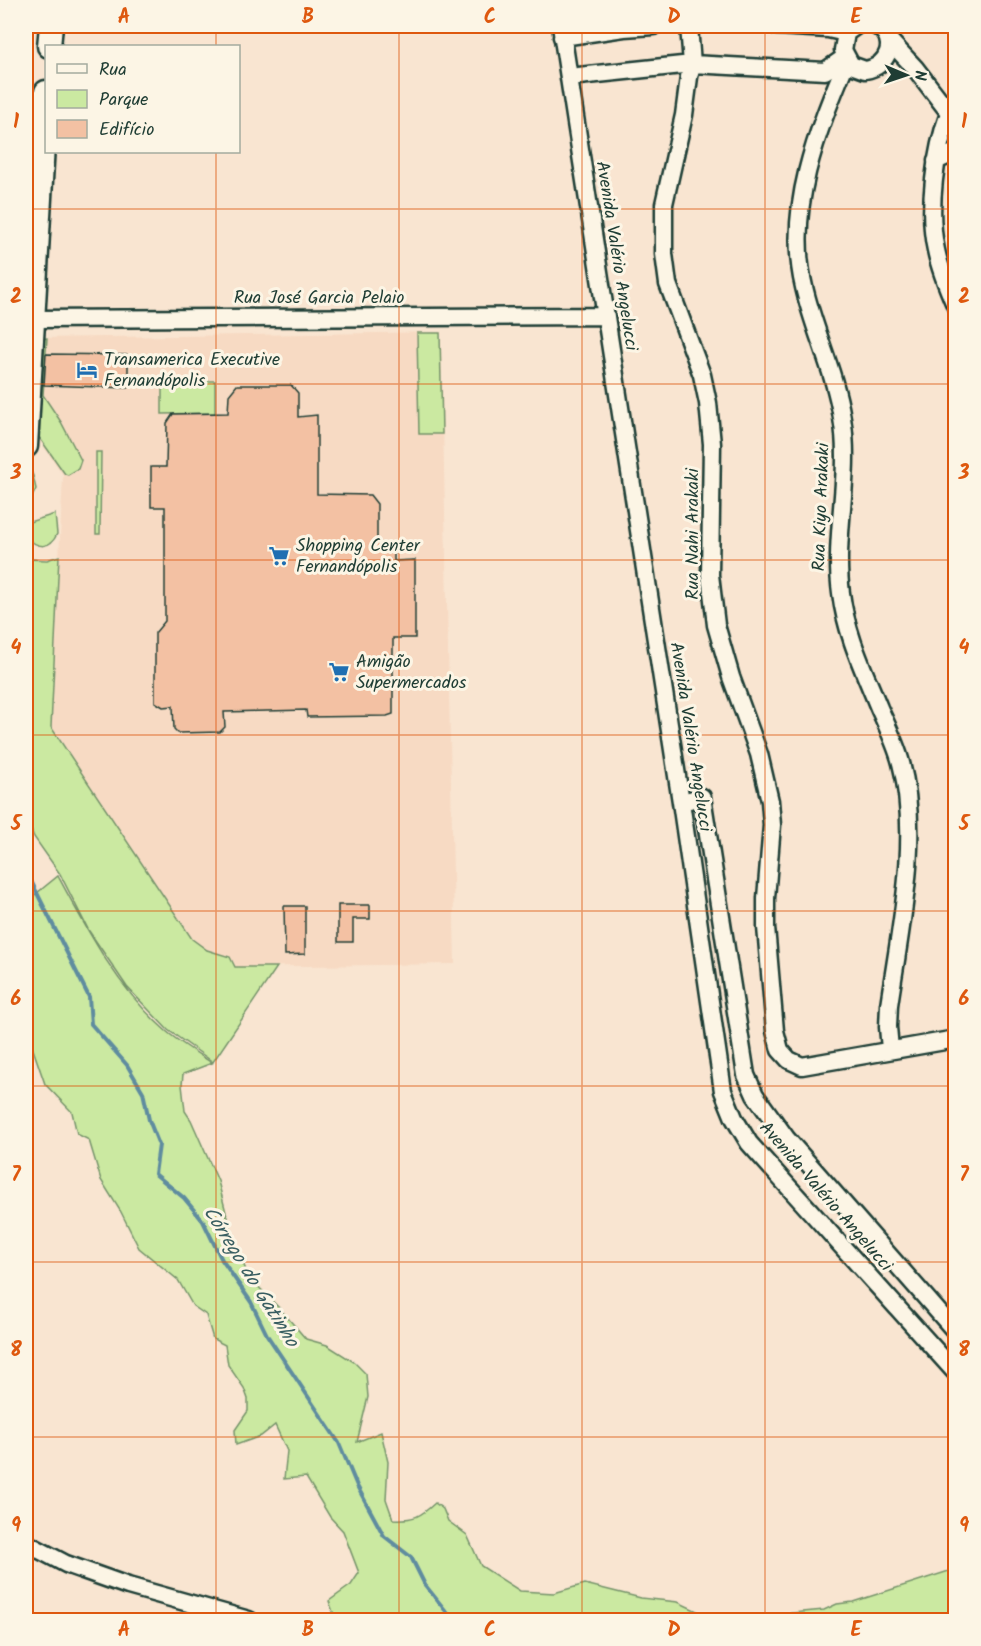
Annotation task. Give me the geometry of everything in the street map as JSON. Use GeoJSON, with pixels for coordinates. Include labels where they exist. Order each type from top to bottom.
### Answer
{"type":"FeatureCollection","features":[{"type":"Feature","properties":{"kind":"main road"},"geometry":{"type":"LineString","coordinates":[[49,45],[51,26]]}},
{"type":"Feature","properties":{"kind":"main road"},"geometry":{"type":"LineString","coordinates":[[26,446],[45,109]]}},
{"type":"Feature","properties":{"kind":"street"},"geometry":{"type":"LineString","coordinates":[[562,31],[654,26]]}},
{"type":"Feature","properties":{"kind":"street","name":"Rua Nahi Arakaki"},"geometry":{"type":"LineString","coordinates":[[689,26],[692,64],[684,115],[664,204],[665,269],[668,284],[702,375],[708,403],[712,444],[710,575],[716,625],[731,677],[761,762],[770,801],[772,825],[766,927],[775,1031],[780,1050],[789,1060],[802,1066],[890,1049]]}},
{"type":"Feature","properties":{"kind":"street"},"geometry":{"type":"LineString","coordinates":[[777,26],[851,29]]}},
{"type":"Feature","properties":{"kind":"street"},"geometry":{"type":"LineString","coordinates":[[876,26],[915,68],[952,117],[936,161],[935,249],[956,308]]}},
{"type":"Feature","properties":{"kind":"street"},"geometry":{"type":"LineString","coordinates":[[851,29],[842,44],[851,62]]}},
{"type":"Feature","properties":{"kind":"street","name":"Avenida Valério Angelucci"},"geometry":{"type":"LineString","coordinates":[[562,31],[681,802],[723,1091],[734,1118],[749,1143],[956,1373]]}},
{"type":"Feature","properties":{"kind":"street"},"geometry":{"type":"LineString","coordinates":[[569,77],[692,64],[825,70],[851,62],[871,69],[880,65],[886,58],[889,40]]}},
{"type":"Feature","properties":{"kind":"street"},"geometry":{"type":"LineString","coordinates":[[830,102],[851,62]]}},
{"type":"Feature","properties":{"kind":"street"},"geometry":{"type":"LineString","coordinates":[[880,65],[915,68]]}},
{"type":"Feature","properties":{"kind":"street"},"geometry":{"type":"LineString","coordinates":[[816,70],[830,102]]}},
{"type":"Feature","properties":{"kind":"street","name":"Rua Kiyo Arakaki"},"geometry":{"type":"LineString","coordinates":[[830,102],[810,159],[798,225],[798,250],[805,291],[835,381],[842,418],[844,485],[838,553],[844,615],[863,669],[901,760],[908,802],[908,872],[889,1005],[890,1049]]}},
{"type":"Feature","properties":{"kind":"street"},"geometry":{"type":"LineString","coordinates":[[936,161],[956,152]]}},
{"type":"Feature","properties":{"kind":"street","name":"Rua José Garcia Pelaio"},"geometry":{"type":"LineString","coordinates":[[33,319],[606,316]]}},
{"type":"Feature","properties":{"kind":"street","name":"Avenida Valério Angelucci"},"geometry":{"type":"LineString","coordinates":[[681,802],[702,797],[746,1075],[750,1087],[786,1137],[956,1332]]}},
{"type":"Feature","properties":{"kind":"street"},"geometry":{"type":"LineString","coordinates":[[890,1049],[956,1039]]}},
{"type":"Feature","properties":{"kind":"street"},"geometry":{"type":"LineString","coordinates":[[26,1543],[66,1564],[128,1586],[249,1620]]}},
{"type":"Feature","properties":{"kind":"shaded area"},"geometry":{"type":"Polygon","coordinates":[[[441,332],[455,964],[235,967],[230,957],[200,946],[187,932],[51,727],[63,475],[33,431],[38,338],[441,332]]]}},
{"type":"Feature","properties":{"kind":"green space"},"geometry":{"type":"Polygon","coordinates":[[[417,333],[440,333],[442,434],[419,434],[417,333]]]}},
{"type":"Feature","properties":{"kind":"green space"},"geometry":{"type":"Polygon","coordinates":[[[47,338],[43,395],[61,422],[81,460],[78,469],[68,475],[34,430],[38,339],[47,338]]]}},
{"type":"Feature","properties":{"kind":"green space"},"geometry":{"type":"Polygon","coordinates":[[[162,381],[215,381],[215,413],[162,414],[162,381]]]}},
{"type":"Feature","properties":{"kind":"green space"},"geometry":{"type":"Polygon","coordinates":[[[96,452],[101,452],[100,534],[96,534],[96,452]]]}},
{"type":"Feature","properties":{"kind":"green space"},"geometry":{"type":"Polygon","coordinates":[[[27,461],[36,489],[32,497],[26,495],[27,461]]]}},
{"type":"Feature","properties":{"kind":"green space"},"geometry":{"type":"Polygon","coordinates":[[[55,514],[57,534],[51,543],[43,546],[26,537],[26,523],[55,514]]]}},
{"type":"Feature","properties":{"kind":"green space"},"geometry":{"type":"Polygon","coordinates":[[[59,556],[51,727],[192,939],[207,950],[230,957],[235,967],[277,967],[213,1062],[168,1030],[127,987],[89,931],[60,874],[34,837],[26,817],[27,559],[47,560],[59,556]]]}},
{"type":"Feature","properties":{"kind":"green space"},"geometry":{"type":"Polygon","coordinates":[[[58,876],[105,959],[133,997],[166,1031],[212,1063],[183,1074],[185,1111],[218,1181],[233,1240],[249,1277],[306,1339],[327,1345],[354,1362],[366,1374],[368,1397],[357,1442],[381,1432],[388,1462],[386,1499],[393,1519],[416,1517],[435,1503],[443,1509],[448,1521],[467,1535],[481,1566],[520,1591],[554,1593],[585,1584],[641,1598],[678,1602],[716,1620],[336,1620],[329,1601],[351,1585],[359,1573],[343,1531],[330,1517],[306,1477],[284,1479],[287,1451],[275,1425],[261,1436],[236,1445],[235,1430],[248,1411],[248,1399],[244,1388],[228,1365],[225,1345],[213,1339],[206,1315],[193,1306],[178,1280],[139,1248],[121,1212],[101,1180],[89,1140],[77,1134],[72,1112],[45,1084],[26,1029],[26,889],[32,897],[58,876]]]}},
{"type":"Feature","properties":{"kind":"green space"},"geometry":{"type":"Polygon","coordinates":[[[955,1569],[955,1620],[927,1615],[925,1620],[716,1620],[824,1610],[837,1604],[853,1602],[955,1569]]]}},
{"type":"Feature","properties":{"kind":"building","name":"Transamerica Executive Fernandópolis"},"geometry":{"type":"Polygon","coordinates":[[[46,354],[128,355],[128,388],[44,385],[46,354]]]}},
{"type":"Feature","properties":{"kind":"building","name":"Shopping Center Fernandópolis"},"geometry":{"type":"Polygon","coordinates":[[[237,385],[291,385],[298,393],[298,417],[317,415],[317,494],[370,495],[377,504],[377,543],[388,544],[394,551],[394,561],[415,560],[415,638],[393,638],[393,714],[307,717],[306,710],[224,712],[225,727],[220,732],[178,733],[174,729],[173,706],[163,707],[155,702],[155,633],[165,621],[165,507],[151,507],[151,467],[166,467],[167,423],[173,414],[228,413],[229,395],[237,385]]]}},
{"type":"Feature","properties":{"kind":"building"},"geometry":{"type":"Polygon","coordinates":[[[338,905],[370,905],[370,919],[353,919],[353,942],[338,942],[338,905]]]}},
{"type":"Feature","properties":{"kind":"building"},"geometry":{"type":"Polygon","coordinates":[[[284,906],[305,906],[305,954],[285,955],[284,906]]]}},
{"type":"Feature","properties":{"kind":"waterway","name":"Córrego do Gatinho"},"geometry":{"type":"LineString","coordinates":[[28,875],[89,997],[91,1024],[127,1065],[143,1092],[149,1120],[159,1145],[155,1174],[184,1198],[203,1221],[222,1260],[251,1302],[267,1335],[339,1443],[357,1486],[384,1536],[411,1557],[425,1585],[453,1620]]}},
{"type":"Feature","properties":{"kind":"place","name":"Transamerica Executive Fernandópolis"},"geometry":{"type":"Point","coordinates":[87,370]}},
{"type":"Feature","properties":{"kind":"place","name":"Shopping Center Fernandópolis"},"geometry":{"type":"Point","coordinates":[279,556]}},
{"type":"Feature","properties":{"kind":"place","name":"Amigão Supermercados"},"geometry":{"type":"Point","coordinates":[339,672]}}]}
